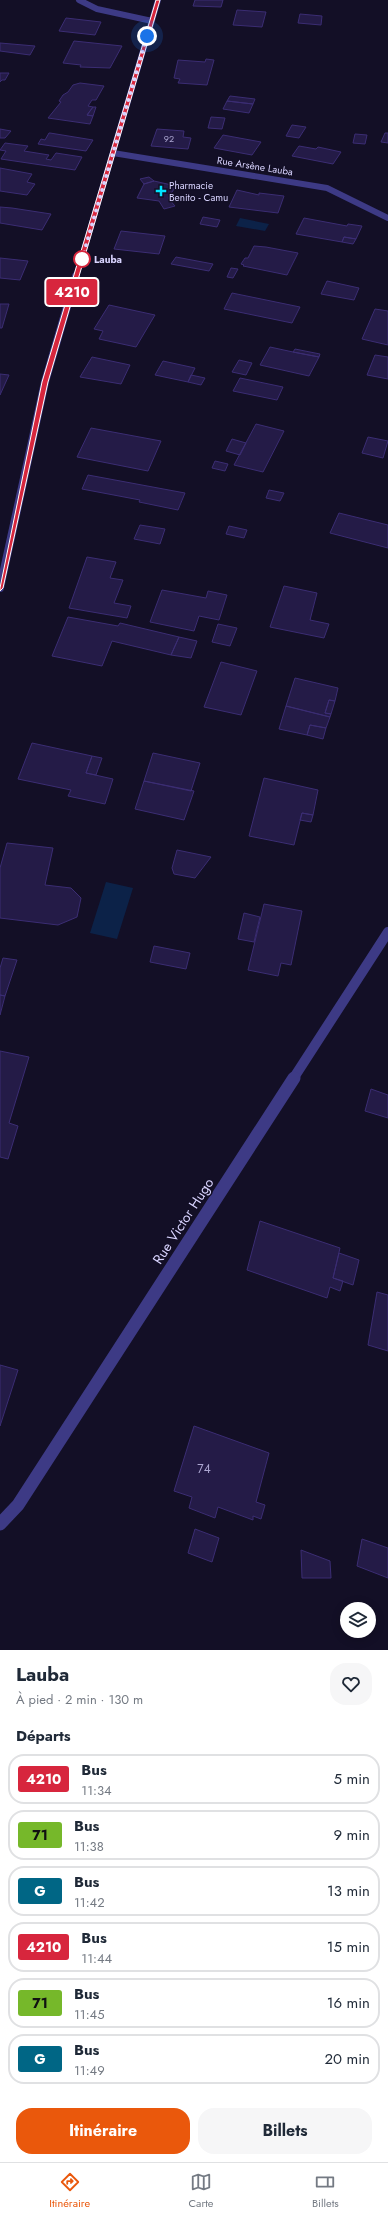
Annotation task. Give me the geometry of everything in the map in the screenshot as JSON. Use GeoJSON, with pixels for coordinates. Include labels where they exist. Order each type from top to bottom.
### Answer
{"type":"FeatureCollection","features":[{"type":"Feature","properties":{"kind":"street"},"geometry":{"type":"LineString","coordinates":[[79,0],[97,9],[152,21]]}},
{"type":"Feature","properties":{"kind":"street"},"geometry":{"type":"LineString","coordinates":[[0,588],[45,382],[158,0]]}},
{"type":"Feature","properties":{"kind":"street","name":"Rue Arsène Lauba"},"geometry":{"type":"LineString","coordinates":[[113,153],[327,188],[388,218]]}},
{"type":"Feature","properties":{"kind":"street","name":"Rue Victor Hugo"},"geometry":{"type":"LineString","coordinates":[[0,1524],[18,1505],[388,932]]}},
{"type":"Feature","properties":{"kind":"water"},"geometry":{"type":"Polygon","coordinates":[[[240,218],[269,224],[265,231],[236,226],[240,218]]]}},
{"type":"Feature","properties":{"kind":"water"},"geometry":{"type":"Polygon","coordinates":[[[106,882],[133,888],[117,939],[90,933],[106,882]]]}},
{"type":"Feature","properties":{"kind":"building"},"geometry":{"type":"Polygon","coordinates":[[[195,0],[223,0],[221,7],[193,6],[195,0]]]}},
{"type":"Feature","properties":{"kind":"building"},"geometry":{"type":"Polygon","coordinates":[[[237,10],[266,12],[262,27],[233,25],[237,10]]]}},
{"type":"Feature","properties":{"kind":"building"},"geometry":{"type":"Polygon","coordinates":[[[300,14],[322,16],[321,25],[298,23],[300,14]]]}},
{"type":"Feature","properties":{"kind":"building"},"geometry":{"type":"Polygon","coordinates":[[[66,18],[101,22],[95,35],[59,31],[66,18]]]}},
{"type":"Feature","properties":{"kind":"building"},"geometry":{"type":"Polygon","coordinates":[[[74,41],[122,46],[110,68],[80,67],[81,65],[63,63],[74,41]]]}},
{"type":"Feature","properties":{"kind":"building"},"geometry":{"type":"Polygon","coordinates":[[[0,43],[35,46],[30,55],[0,51],[0,43]]]}},
{"type":"Feature","properties":{"kind":"building"},"geometry":{"type":"Polygon","coordinates":[[[206,59],[214,60],[207,85],[178,83],[180,79],[174,78],[178,60],[205,62],[206,59]]]}},
{"type":"Feature","properties":{"kind":"building"},"geometry":{"type":"Polygon","coordinates":[[[0,73],[9,73],[5,80],[0,82],[0,73]]]}},
{"type":"Feature","properties":{"kind":"building"},"geometry":{"type":"Polygon","coordinates":[[[80,83],[104,86],[96,100],[92,100],[88,106],[93,107],[87,115],[93,116],[90,124],[48,118],[61,102],[59,101],[63,95],[68,92],[73,85],[80,83]]]}},
{"type":"Feature","properties":{"kind":"building"},"geometry":{"type":"Polygon","coordinates":[[[230,96],[255,99],[253,104],[227,101],[230,96]]]}},
{"type":"Feature","properties":{"kind":"building"},"geometry":{"type":"Polygon","coordinates":[[[227,101],[253,104],[249,113],[223,109],[227,101]]]}},
{"type":"Feature","properties":{"kind":"building"},"geometry":{"type":"Polygon","coordinates":[[[93,107],[96,107],[93,116],[87,115],[93,107]]]}},
{"type":"Feature","properties":{"kind":"building"},"geometry":{"type":"Polygon","coordinates":[[[211,117],[225,118],[222,129],[208,128],[211,117]]]}},
{"type":"Feature","properties":{"kind":"building"},"geometry":{"type":"Polygon","coordinates":[[[292,125],[306,127],[299,138],[286,136],[292,125]]]}},
{"type":"Feature","properties":{"kind":"building"},"geometry":{"type":"Polygon","coordinates":[[[0,129],[11,131],[5,138],[0,138],[0,129]]]}},
{"type":"Feature","properties":{"kind":"building"},"geometry":{"type":"Polygon","coordinates":[[[157,129],[184,131],[183,137],[191,138],[188,149],[151,146],[157,129]]]}},
{"type":"Feature","properties":{"kind":"building"},"geometry":{"type":"Polygon","coordinates":[[[49,133],[93,140],[86,151],[38,144],[41,139],[45,140],[49,133]]]}},
{"type":"Feature","properties":{"kind":"building"},"geometry":{"type":"Polygon","coordinates":[[[385,133],[388,133],[388,143],[381,142],[385,133]]]}},
{"type":"Feature","properties":{"kind":"building"},"geometry":{"type":"Polygon","coordinates":[[[355,134],[367,135],[365,144],[353,143],[355,134]]]}},
{"type":"Feature","properties":{"kind":"building"},"geometry":{"type":"Polygon","coordinates":[[[223,135],[261,142],[252,155],[214,148],[223,135]]]}},
{"type":"Feature","properties":{"kind":"building"},"geometry":{"type":"Polygon","coordinates":[[[5,143],[28,146],[24,151],[49,155],[46,159],[51,160],[56,153],[82,157],[75,170],[1,159],[6,151],[0,150],[5,143]]]}},
{"type":"Feature","properties":{"kind":"building"},"geometry":{"type":"Polygon","coordinates":[[[299,146],[316,149],[318,147],[341,152],[333,164],[292,156],[299,146]]]}},
{"type":"Feature","properties":{"kind":"building"},"geometry":{"type":"Polygon","coordinates":[[[0,168],[32,174],[27,182],[35,184],[27,195],[0,191],[0,168]]]}},
{"type":"Feature","properties":{"kind":"building"},"geometry":{"type":"Polygon","coordinates":[[[149,177],[154,181],[144,184],[140,179],[149,177]]]}},
{"type":"Feature","properties":{"kind":"building"},"geometry":{"type":"Polygon","coordinates":[[[154,181],[176,186],[168,198],[175,206],[164,209],[159,201],[137,198],[144,184],[154,181]]]}},
{"type":"Feature","properties":{"kind":"building"},"geometry":{"type":"Polygon","coordinates":[[[237,190],[259,195],[259,193],[284,196],[278,213],[229,207],[237,190]]]}},
{"type":"Feature","properties":{"kind":"building"},"geometry":{"type":"Polygon","coordinates":[[[0,207],[51,214],[42,230],[0,223],[0,207]]]}},
{"type":"Feature","properties":{"kind":"building"},"geometry":{"type":"Polygon","coordinates":[[[203,217],[220,220],[217,227],[200,224],[203,217]]]}},
{"type":"Feature","properties":{"kind":"building"},"geometry":{"type":"Polygon","coordinates":[[[304,218],[347,226],[348,224],[362,226],[356,239],[344,237],[342,242],[296,234],[304,218]]]}},
{"type":"Feature","properties":{"kind":"building"},"geometry":{"type":"Polygon","coordinates":[[[121,231],[165,236],[159,254],[114,249],[121,231]]]}},
{"type":"Feature","properties":{"kind":"building"},"geometry":{"type":"Polygon","coordinates":[[[344,237],[356,239],[353,244],[342,242],[344,237]]]}},
{"type":"Feature","properties":{"kind":"building"},"geometry":{"type":"Polygon","coordinates":[[[254,246],[298,253],[287,275],[243,266],[244,265],[241,264],[245,258],[248,258],[254,246]]]}},
{"type":"Feature","properties":{"kind":"building"},"geometry":{"type":"Polygon","coordinates":[[[176,257],[213,264],[209,271],[171,264],[176,257]]]}},
{"type":"Feature","properties":{"kind":"building"},"geometry":{"type":"Polygon","coordinates":[[[0,258],[28,261],[20,280],[0,278],[0,258]]]}},
{"type":"Feature","properties":{"kind":"building"},"geometry":{"type":"Polygon","coordinates":[[[231,268],[238,269],[233,278],[227,277],[231,268]]]}},
{"type":"Feature","properties":{"kind":"building"},"geometry":{"type":"Polygon","coordinates":[[[327,281],[359,288],[354,300],[321,294],[327,281]]]}},
{"type":"Feature","properties":{"kind":"building"},"geometry":{"type":"Polygon","coordinates":[[[232,293],[300,307],[292,323],[224,309],[232,293]]]}},
{"type":"Feature","properties":{"kind":"building"},"geometry":{"type":"Polygon","coordinates":[[[0,304],[9,304],[2,328],[0,328],[0,304]]]}},
{"type":"Feature","properties":{"kind":"building"},"geometry":{"type":"Polygon","coordinates":[[[109,305],[155,315],[136,347],[99,339],[103,331],[94,329],[109,305]]]}},
{"type":"Feature","properties":{"kind":"building"},"geometry":{"type":"Polygon","coordinates":[[[375,309],[388,311],[388,345],[362,339],[375,309]]]}},
{"type":"Feature","properties":{"kind":"building"},"geometry":{"type":"Polygon","coordinates":[[[270,347],[319,357],[309,376],[260,365],[270,347]]]}},
{"type":"Feature","properties":{"kind":"building"},"geometry":{"type":"Polygon","coordinates":[[[295,349],[320,354],[319,357],[293,352],[295,349]]]}},
{"type":"Feature","properties":{"kind":"building"},"geometry":{"type":"Polygon","coordinates":[[[375,355],[388,357],[388,379],[367,375],[375,355]]]}},
{"type":"Feature","properties":{"kind":"building"},"geometry":{"type":"Polygon","coordinates":[[[92,357],[130,365],[121,384],[80,377],[92,357]]]}},
{"type":"Feature","properties":{"kind":"building"},"geometry":{"type":"Polygon","coordinates":[[[239,360],[252,363],[246,375],[232,372],[239,360]]]}},
{"type":"Feature","properties":{"kind":"building"},"geometry":{"type":"Polygon","coordinates":[[[163,361],[195,368],[188,382],[155,375],[163,361]]]}},
{"type":"Feature","properties":{"kind":"building"},"geometry":{"type":"Polygon","coordinates":[[[0,374],[9,375],[0,395],[0,374]]]}},
{"type":"Feature","properties":{"kind":"building"},"geometry":{"type":"Polygon","coordinates":[[[191,375],[205,378],[201,385],[188,382],[191,375]]]}},
{"type":"Feature","properties":{"kind":"building"},"geometry":{"type":"Polygon","coordinates":[[[240,378],[283,387],[277,400],[233,391],[240,378]]]}},
{"type":"Feature","properties":{"kind":"building"},"geometry":{"type":"Polygon","coordinates":[[[256,424],[284,431],[263,472],[234,465],[256,424]]]}},
{"type":"Feature","properties":{"kind":"building"},"geometry":{"type":"Polygon","coordinates":[[[91,428],[161,441],[148,471],[77,457],[91,428]]]}},
{"type":"Feature","properties":{"kind":"building"},"geometry":{"type":"Polygon","coordinates":[[[368,437],[388,441],[383,458],[362,453],[368,437]]]}},
{"type":"Feature","properties":{"kind":"building"},"geometry":{"type":"Polygon","coordinates":[[[232,439],[246,443],[240,455],[226,451],[232,439]]]}},
{"type":"Feature","properties":{"kind":"building"},"geometry":{"type":"Polygon","coordinates":[[[215,461],[228,464],[225,471],[212,468],[215,461]]]}},
{"type":"Feature","properties":{"kind":"building"},"geometry":{"type":"Polygon","coordinates":[[[88,475],[185,493],[178,510],[139,502],[140,500],[82,489],[88,475]]]}},
{"type":"Feature","properties":{"kind":"building"},"geometry":{"type":"Polygon","coordinates":[[[269,490],[284,493],[280,501],[266,498],[269,490]]]}},
{"type":"Feature","properties":{"kind":"building"},"geometry":{"type":"Polygon","coordinates":[[[339,513],[388,525],[388,548],[330,533],[339,513]]]}},
{"type":"Feature","properties":{"kind":"building"},"geometry":{"type":"Polygon","coordinates":[[[140,525],[165,529],[160,544],[134,539],[140,525]]]}},
{"type":"Feature","properties":{"kind":"building"},"geometry":{"type":"Polygon","coordinates":[[[229,526],[247,530],[244,538],[226,534],[229,526]]]}},
{"type":"Feature","properties":{"kind":"building"},"geometry":{"type":"Polygon","coordinates":[[[87,557],[116,562],[110,578],[123,580],[114,603],[131,606],[127,618],[69,608],[87,557]]]}},
{"type":"Feature","properties":{"kind":"building"},"geometry":{"type":"Polygon","coordinates":[[[284,586],[317,593],[310,620],[329,624],[324,638],[270,627],[284,586]]]}},
{"type":"Feature","properties":{"kind":"building"},"geometry":{"type":"Polygon","coordinates":[[[162,590],[206,598],[208,591],[227,595],[219,620],[199,616],[194,631],[150,622],[162,590]]]}},
{"type":"Feature","properties":{"kind":"building"},"geometry":{"type":"Polygon","coordinates":[[[68,617],[118,626],[120,623],[179,637],[171,655],[112,641],[102,666],[52,656],[68,617]]]}},
{"type":"Feature","properties":{"kind":"building"},"geometry":{"type":"Polygon","coordinates":[[[218,624],[237,628],[230,646],[212,642],[218,624]]]}},
{"type":"Feature","properties":{"kind":"building"},"geometry":{"type":"Polygon","coordinates":[[[179,637],[197,641],[191,658],[171,655],[179,637]]]}},
{"type":"Feature","properties":{"kind":"building"},"geometry":{"type":"Polygon","coordinates":[[[221,662],[257,671],[241,715],[204,707],[221,662]]]}},
{"type":"Feature","properties":{"kind":"building"},"geometry":{"type":"Polygon","coordinates":[[[295,678],[338,688],[335,701],[329,700],[325,713],[331,714],[330,717],[286,706],[295,678]]]}},
{"type":"Feature","properties":{"kind":"building"},"geometry":{"type":"Polygon","coordinates":[[[329,700],[335,701],[331,714],[325,713],[329,700]]]}},
{"type":"Feature","properties":{"kind":"building"},"geometry":{"type":"Polygon","coordinates":[[[286,706],[330,717],[326,728],[310,725],[307,735],[279,729],[286,706]]]}},
{"type":"Feature","properties":{"kind":"building"},"geometry":{"type":"Polygon","coordinates":[[[310,725],[326,728],[323,739],[307,735],[310,725]]]}},
{"type":"Feature","properties":{"kind":"building"},"geometry":{"type":"Polygon","coordinates":[[[32,743],[92,756],[86,773],[113,779],[105,804],[68,796],[71,790],[18,779],[32,743]]]}},
{"type":"Feature","properties":{"kind":"building"},"geometry":{"type":"Polygon","coordinates":[[[153,753],[200,763],[191,791],[144,781],[153,753]]]}},
{"type":"Feature","properties":{"kind":"building"},"geometry":{"type":"Polygon","coordinates":[[[92,756],[102,758],[96,775],[86,773],[92,756]]]}},
{"type":"Feature","properties":{"kind":"building"},"geometry":{"type":"Polygon","coordinates":[[[264,778],[318,790],[313,815],[302,813],[294,845],[249,836],[264,778]]]}},
{"type":"Feature","properties":{"kind":"building"},"geometry":{"type":"Polygon","coordinates":[[[144,781],[194,791],[184,820],[135,809],[144,781]]]}},
{"type":"Feature","properties":{"kind":"building"},"geometry":{"type":"Polygon","coordinates":[[[302,813],[313,815],[311,822],[300,820],[302,813]]]}},
{"type":"Feature","properties":{"kind":"building"},"geometry":{"type":"Polygon","coordinates":[[[7,843],[53,848],[45,885],[71,888],[81,898],[77,917],[58,925],[0,918],[0,868],[7,843]]]}},
{"type":"Feature","properties":{"kind":"building"},"geometry":{"type":"Polygon","coordinates":[[[177,850],[211,857],[195,878],[174,874],[172,868],[177,850]]]}},
{"type":"Feature","properties":{"kind":"building"},"geometry":{"type":"Polygon","coordinates":[[[264,904],[302,911],[291,965],[281,963],[278,976],[248,970],[264,904]]]}},
{"type":"Feature","properties":{"kind":"building"},"geometry":{"type":"Polygon","coordinates":[[[244,913],[260,917],[254,942],[238,939],[244,913]]]}},
{"type":"Feature","properties":{"kind":"building"},"geometry":{"type":"Polygon","coordinates":[[[154,946],[190,953],[186,969],[150,962],[154,946]]]}},
{"type":"Feature","properties":{"kind":"building"},"geometry":{"type":"Polygon","coordinates":[[[3,958],[17,960],[5,996],[0,995],[0,968],[3,958]]]}},
{"type":"Feature","properties":{"kind":"building"},"geometry":{"type":"Polygon","coordinates":[[[0,995],[5,996],[0,1015],[0,995]]]}},
{"type":"Feature","properties":{"kind":"building"},"geometry":{"type":"Polygon","coordinates":[[[0,1051],[29,1057],[9,1123],[18,1126],[8,1159],[0,1157],[0,1051]]]}},
{"type":"Feature","properties":{"kind":"building"},"geometry":{"type":"Polygon","coordinates":[[[371,1089],[388,1095],[388,1118],[365,1111],[371,1089]]]}},
{"type":"Feature","properties":{"kind":"building"},"geometry":{"type":"Polygon","coordinates":[[[260,1221],[340,1248],[333,1278],[343,1281],[340,1291],[330,1287],[327,1298],[247,1270],[260,1221]]]}},
{"type":"Feature","properties":{"kind":"building"},"geometry":{"type":"Polygon","coordinates":[[[339,1253],[359,1260],[353,1285],[333,1278],[339,1253]]]}},
{"type":"Feature","properties":{"kind":"building"},"geometry":{"type":"Polygon","coordinates":[[[377,1292],[388,1295],[388,1351],[368,1345],[377,1292]]]}},
{"type":"Feature","properties":{"kind":"building"},"geometry":{"type":"Polygon","coordinates":[[[0,1365],[18,1370],[0,1426],[0,1365]]]}},
{"type":"Feature","properties":{"kind":"building"},"geometry":{"type":"Polygon","coordinates":[[[194,1426],[269,1453],[256,1502],[265,1505],[261,1519],[253,1516],[253,1520],[218,1507],[215,1518],[189,1508],[192,1497],[174,1491],[194,1426]]]}},
{"type":"Feature","properties":{"kind":"building"},"geometry":{"type":"Polygon","coordinates":[[[195,1529],[219,1538],[212,1562],[188,1553],[195,1529]]]}},
{"type":"Feature","properties":{"kind":"building"},"geometry":{"type":"Polygon","coordinates":[[[362,1539],[388,1548],[388,1578],[357,1566],[362,1539]]]}},
{"type":"Feature","properties":{"kind":"building"},"geometry":{"type":"Polygon","coordinates":[[[301,1550],[330,1561],[331,1578],[302,1578],[301,1550]]]}},
{"type":"Feature","properties":{"kind":"bus line","name":"4210"},"geometry":{"type":"LineString","coordinates":[[0,588],[45,382],[158,0]]}},
{"type":"Feature","properties":{"kind":"place","name":"Pharmacie Benito - Camu"},"geometry":{"type":"Point","coordinates":[161,191]}},
{"type":"Feature","properties":{"kind":"place","name":"Lauba"},"geometry":{"type":"Point","coordinates":[82,259]}},
{"type":"Feature","properties":{"kind":"route"},"geometry":{"type":"LineString","coordinates":[[82,259],[147,36]]}}]}
